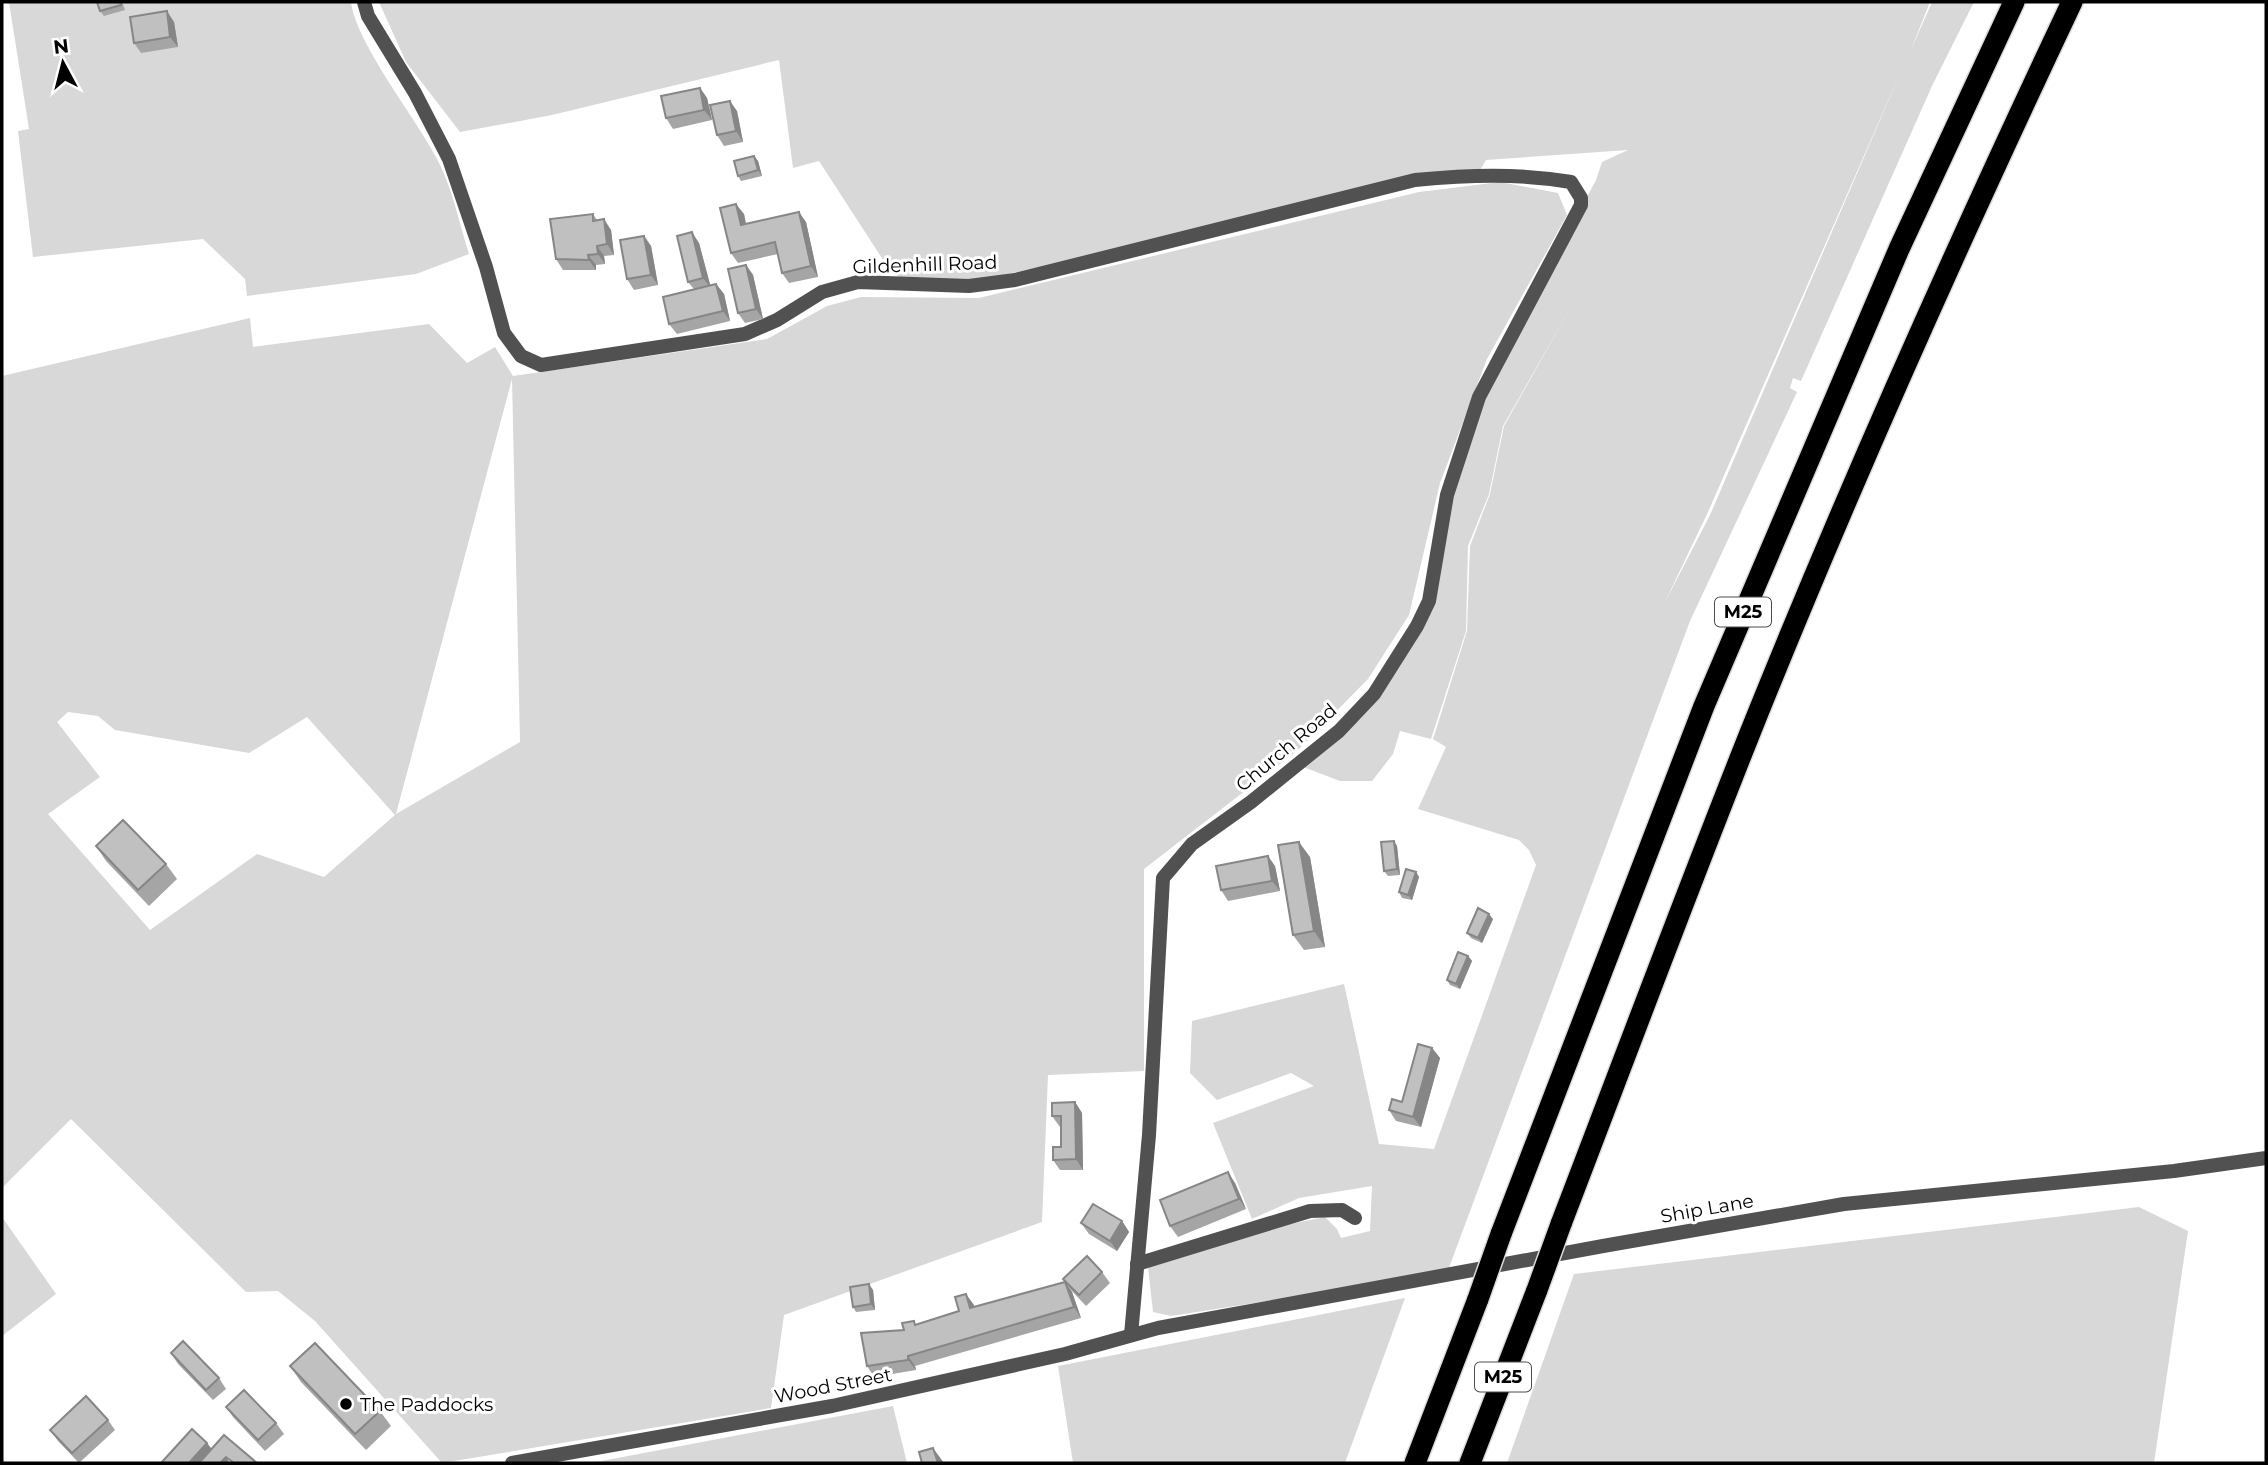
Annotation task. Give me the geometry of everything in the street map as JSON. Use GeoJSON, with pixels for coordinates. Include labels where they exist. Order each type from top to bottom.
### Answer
{"type":"FeatureCollection","features":[{"type":"Feature","properties":{"kind":"highway","name":"M25"},"geometry":{"type":"LineString","coordinates":[[1415,1463],[1709,693],[1899,249],[2014,2]]}},
{"type":"Feature","properties":{"kind":"highway","name":"M25"},"geometry":{"type":"LineString","coordinates":[[1470,1463],[1751,733],[1954,252],[2072,2]]}},
{"type":"Feature","properties":{"kind":"street","name":"Gildenhill Road"},"geometry":{"type":"LineString","coordinates":[[364,2],[368,16],[415,93],[449,159],[486,267],[504,333],[521,356],[541,365],[745,334],[777,320],[822,292],[859,282],[969,286],[1015,280],[1415,180],[1478,174],[1532,175],[1571,181],[1581,198],[1581,205]]}},
{"type":"Feature","properties":{"kind":"street","name":"Church Road"},"geometry":{"type":"LineString","coordinates":[[1131,1335],[1157,1030],[1163,878],[1192,844],[1251,802],[1339,731],[1374,694],[1417,626],[1429,601],[1447,495],[1479,397],[1581,205]]}},
{"type":"Feature","properties":{"kind":"street","name":"Ship Lane"},"geometry":{"type":"LineString","coordinates":[[1158,1328],[1844,1204],[2174,1171],[2266,1158]]}},
{"type":"Feature","properties":{"kind":"street"},"geometry":{"type":"LineString","coordinates":[[1137,1264],[1310,1211],[1342,1210],[1355,1218]]}},
{"type":"Feature","properties":{"kind":"street","name":"Wood Street"},"geometry":{"type":"LineString","coordinates":[[512,1463],[832,1406],[1065,1354],[1158,1328]]}},
{"type":"Feature","properties":{"kind":"shaded area"},"geometry":{"type":"Polygon","coordinates":[[[9,2],[351,2],[363,38],[442,168],[469,254],[416,274],[247,296],[245,279],[203,239],[33,257],[18,131],[29,129],[9,2]]]}},
{"type":"Feature","properties":{"kind":"shaded area"},"geometry":{"type":"Polygon","coordinates":[[[379,2],[1930,2],[1910,52],[1932,2],[1974,2],[1932,86],[1801,381],[1793,378],[1790,388],[1797,392],[1690,621],[1447,1273],[1171,1316],[1153,1312],[1148,1267],[1260,1230],[1325,1217],[1337,1229],[1341,1238],[1370,1231],[1372,1186],[1299,1198],[1252,1219],[1213,1123],[1314,1086],[1291,1073],[1217,1100],[1190,1073],[1192,1021],[1344,984],[1379,1144],[1434,1149],[1536,865],[1529,850],[1519,840],[1418,809],[1446,747],[1433,739],[1467,631],[1470,546],[1490,494],[1504,426],[1572,305],[1503,426],[1489,494],[1468,546],[1466,631],[1431,739],[1400,731],[1393,754],[1372,781],[1340,781],[1298,765],[1341,732],[1419,627],[1449,496],[1481,397],[1596,180],[1602,162],[1628,150],[1486,160],[1479,172],[1347,198],[968,283],[903,280],[889,269],[819,161],[793,168],[779,60],[552,115],[460,132],[406,62],[379,2]],[[1905,62],[1708,512],[1664,604],[1710,515],[1905,62]]]}},
{"type":"Feature","properties":{"kind":"shaded area"},"geometry":{"type":"Polygon","coordinates":[[[1500,182],[1558,193],[1567,215],[1487,359],[1440,483],[1409,615],[1368,679],[1298,750],[1144,869],[1144,1071],[1048,1075],[1042,1222],[784,1315],[771,1408],[442,1463],[315,1321],[278,1291],[246,1292],[71,1119],[2,1188],[2,376],[250,318],[253,347],[429,324],[467,363],[495,347],[513,376],[767,339],[827,306],[861,297],[979,298],[1419,192],[1500,182]],[[512,379],[396,814],[520,742],[512,379]],[[68,712],[57,722],[100,777],[48,814],[150,930],[257,854],[324,877],[395,815],[307,717],[249,753],[115,730],[98,716],[68,712]]]}},
{"type":"Feature","properties":{"kind":"shaded area"},"geometry":{"type":"Polygon","coordinates":[[[2139,1207],[2188,1231],[2154,1463],[1507,1463],[1574,1274],[2139,1207]]]}},
{"type":"Feature","properties":{"kind":"shaded area"},"geometry":{"type":"Polygon","coordinates":[[[2,1217],[56,1294],[2,1336],[2,1217]]]}},
{"type":"Feature","properties":{"kind":"shaded area"},"geometry":{"type":"Polygon","coordinates":[[[1405,1298],[1345,1463],[1073,1463],[1058,1366],[1405,1298]]]}},
{"type":"Feature","properties":{"kind":"shaded area"},"geometry":{"type":"Polygon","coordinates":[[[893,1406],[907,1463],[591,1463],[893,1406]]]}},
{"type":"Feature","properties":{"kind":"building"},"geometry":{"type":"Polygon","coordinates":[[[97,2],[120,2],[121,5],[100,11],[97,2]]]}},
{"type":"Feature","properties":{"kind":"building"},"geometry":{"type":"Polygon","coordinates":[[[167,11],[170,37],[134,43],[130,17],[167,11]]]}},
{"type":"Feature","properties":{"kind":"building"},"geometry":{"type":"Polygon","coordinates":[[[700,88],[704,110],[666,118],[661,96],[700,88]]]}},
{"type":"Feature","properties":{"kind":"building"},"geometry":{"type":"Polygon","coordinates":[[[730,101],[736,131],[717,135],[710,105],[730,101]]]}},
{"type":"Feature","properties":{"kind":"building"},"geometry":{"type":"Polygon","coordinates":[[[754,156],[758,170],[738,176],[734,161],[754,156]]]}},
{"type":"Feature","properties":{"kind":"building"},"geometry":{"type":"Polygon","coordinates":[[[736,204],[741,225],[799,212],[811,266],[782,273],[775,242],[731,253],[720,208],[736,204]]]}},
{"type":"Feature","properties":{"kind":"building"},"geometry":{"type":"Polygon","coordinates":[[[593,214],[593,221],[604,219],[607,244],[597,246],[598,254],[588,255],[589,260],[556,259],[550,219],[593,214]]]}},
{"type":"Feature","properties":{"kind":"building"},"geometry":{"type":"Polygon","coordinates":[[[692,232],[703,278],[688,282],[677,236],[692,232]]]}},
{"type":"Feature","properties":{"kind":"building"},"geometry":{"type":"Polygon","coordinates":[[[644,236],[651,275],[627,279],[620,240],[644,236]]]}},
{"type":"Feature","properties":{"kind":"building"},"geometry":{"type":"Polygon","coordinates":[[[746,265],[756,309],[738,313],[728,269],[746,265]]]}},
{"type":"Feature","properties":{"kind":"building"},"geometry":{"type":"Polygon","coordinates":[[[716,284],[723,311],[669,324],[663,297],[716,284]]]}},
{"type":"Feature","properties":{"kind":"building"},"geometry":{"type":"Polygon","coordinates":[[[123,820],[166,864],[138,890],[96,846],[123,820]]]}},
{"type":"Feature","properties":{"kind":"building"},"geometry":{"type":"Polygon","coordinates":[[[1394,841],[1397,869],[1384,871],[1381,842],[1394,841]]]}},
{"type":"Feature","properties":{"kind":"building"},"geometry":{"type":"Polygon","coordinates":[[[1299,842],[1314,931],[1293,935],[1278,845],[1299,842]]]}},
{"type":"Feature","properties":{"kind":"building"},"geometry":{"type":"Polygon","coordinates":[[[1268,856],[1272,881],[1221,890],[1216,866],[1268,856]]]}},
{"type":"Feature","properties":{"kind":"building"},"geometry":{"type":"Polygon","coordinates":[[[1406,869],[1416,872],[1408,895],[1399,892],[1406,869]]]}},
{"type":"Feature","properties":{"kind":"building"},"geometry":{"type":"Polygon","coordinates":[[[1478,908],[1489,914],[1478,938],[1467,933],[1478,908]]]}},
{"type":"Feature","properties":{"kind":"building"},"geometry":{"type":"Polygon","coordinates":[[[1458,952],[1468,956],[1456,984],[1447,980],[1458,952]]]}},
{"type":"Feature","properties":{"kind":"building"},"geometry":{"type":"Polygon","coordinates":[[[1418,1044],[1432,1048],[1413,1117],[1389,1110],[1392,1099],[1402,1102],[1418,1044]]]}},
{"type":"Feature","properties":{"kind":"building"},"geometry":{"type":"Polygon","coordinates":[[[1075,1102],[1076,1159],[1053,1160],[1053,1147],[1061,1147],[1061,1116],[1052,1116],[1052,1103],[1075,1102]]]}},
{"type":"Feature","properties":{"kind":"building"},"geometry":{"type":"Polygon","coordinates":[[[1228,1172],[1239,1199],[1170,1226],[1160,1200],[1228,1172]]]}},
{"type":"Feature","properties":{"kind":"building"},"geometry":{"type":"Polygon","coordinates":[[[1093,1204],[1122,1221],[1110,1241],[1081,1223],[1093,1204]]]}},
{"type":"Feature","properties":{"kind":"building"},"geometry":{"type":"Polygon","coordinates":[[[1087,1256],[1102,1272],[1079,1295],[1063,1279],[1087,1256]]]}},
{"type":"Feature","properties":{"kind":"building"},"geometry":{"type":"Polygon","coordinates":[[[1065,1282],[1074,1307],[908,1356],[908,1360],[867,1366],[861,1333],[904,1330],[902,1323],[914,1321],[915,1325],[959,1311],[955,1297],[966,1294],[970,1308],[1065,1282]]]}},
{"type":"Feature","properties":{"kind":"building"},"geometry":{"type":"Polygon","coordinates":[[[869,1284],[871,1304],[853,1307],[850,1287],[869,1284]]]}},
{"type":"Feature","properties":{"kind":"building"},"geometry":{"type":"Polygon","coordinates":[[[183,1341],[219,1378],[206,1390],[171,1353],[183,1341]]]}},
{"type":"Feature","properties":{"kind":"building","name":"The Paddocks"},"geometry":{"type":"Polygon","coordinates":[[[315,1343],[380,1411],[355,1434],[290,1366],[315,1343]]]}},
{"type":"Feature","properties":{"kind":"building"},"geometry":{"type":"Polygon","coordinates":[[[244,1390],[276,1423],[258,1440],[226,1407],[244,1390]]]}},
{"type":"Feature","properties":{"kind":"building"},"geometry":{"type":"Polygon","coordinates":[[[86,1396],[108,1420],[72,1453],[50,1430],[86,1396]]]}},
{"type":"Feature","properties":{"kind":"building"},"geometry":{"type":"Polygon","coordinates":[[[192,1429],[207,1443],[189,1463],[161,1463],[192,1429]]]}},
{"type":"Feature","properties":{"kind":"building"},"geometry":{"type":"Polygon","coordinates":[[[224,1435],[257,1463],[234,1463],[226,1457],[220,1463],[199,1463],[224,1435]]]}},
{"type":"Feature","properties":{"kind":"building"},"geometry":{"type":"Polygon","coordinates":[[[933,1448],[938,1463],[922,1463],[919,1452],[933,1448]]]}},
{"type":"Feature","properties":{"kind":"place","name":"The Paddocks"},"geometry":{"type":"Point","coordinates":[346,1404]}}]}
